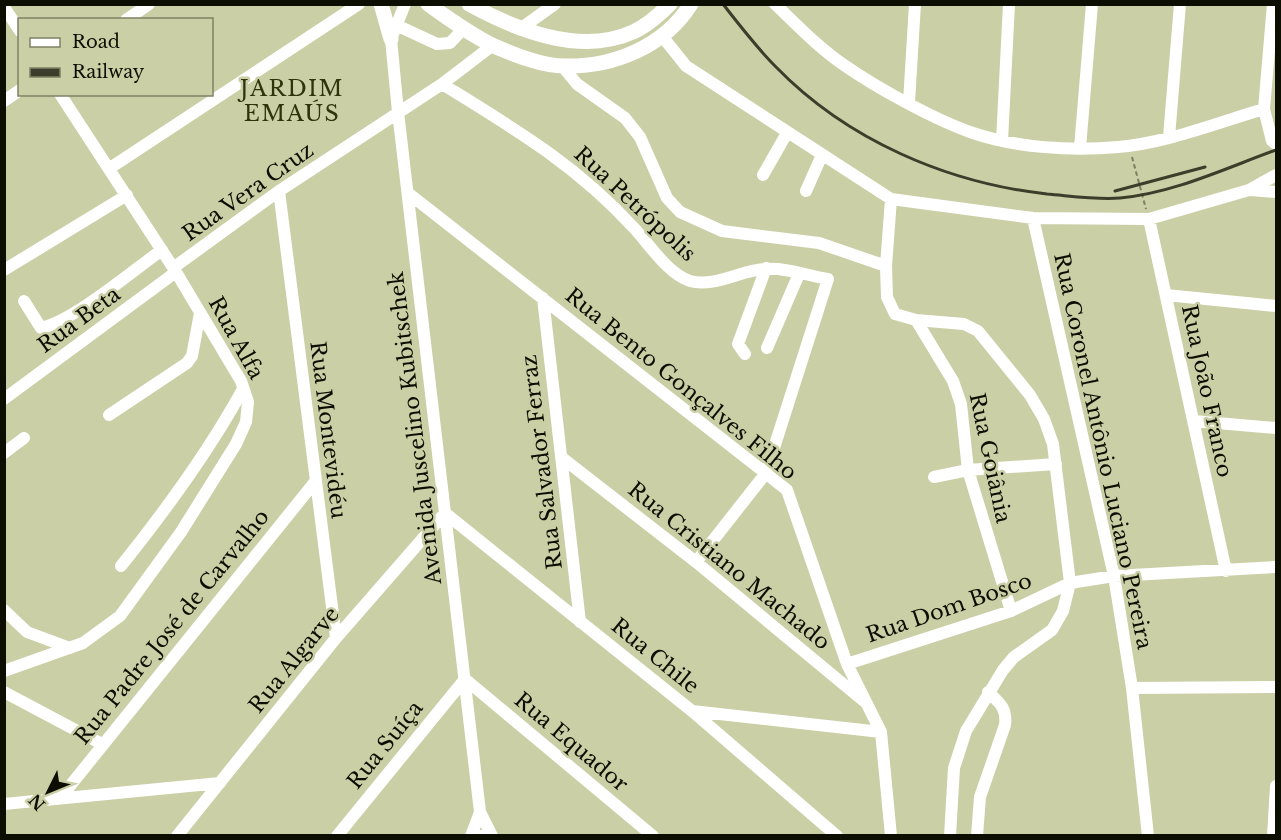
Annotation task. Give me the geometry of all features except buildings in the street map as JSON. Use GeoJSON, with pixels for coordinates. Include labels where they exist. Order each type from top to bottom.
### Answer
{"type":"FeatureCollection","features":[{"type":"Feature","properties":{"kind":"main road"},"geometry":{"type":"LineString","coordinates":[[381,4],[393,32]]}},
{"type":"Feature","properties":{"kind":"main road"},"geometry":{"type":"LineString","coordinates":[[428,4],[493,45],[563,67],[616,60],[639,51],[662,36],[686,7]]}},
{"type":"Feature","properties":{"kind":"main road"},"geometry":{"type":"LineString","coordinates":[[469,4],[520,29],[577,41],[606,40],[632,32],[650,22],[670,4]]}},
{"type":"Feature","properties":{"kind":"street"},"geometry":{"type":"LineString","coordinates":[[129,18],[150,4]]}},
{"type":"Feature","properties":{"kind":"street"},"geometry":{"type":"LineString","coordinates":[[110,168],[359,4]]}},
{"type":"Feature","properties":{"kind":"street"},"geometry":{"type":"LineString","coordinates":[[405,4],[393,32],[438,44],[450,43],[464,28]]}},
{"type":"Feature","properties":{"kind":"street"},"geometry":{"type":"LineString","coordinates":[[520,29],[555,4]]}},
{"type":"Feature","properties":{"kind":"street"},"geometry":{"type":"LineString","coordinates":[[775,4],[842,64],[909,102],[972,133],[1002,141],[1080,148],[1130,145],[1169,137],[1264,109]]}},
{"type":"Feature","properties":{"kind":"street"},"geometry":{"type":"LineString","coordinates":[[909,102],[915,4]]}},
{"type":"Feature","properties":{"kind":"street"},"geometry":{"type":"LineString","coordinates":[[1002,141],[1010,4]]}},
{"type":"Feature","properties":{"kind":"street"},"geometry":{"type":"LineString","coordinates":[[1080,148],[1092,4]]}},
{"type":"Feature","properties":{"kind":"street"},"geometry":{"type":"LineString","coordinates":[[1169,137],[1180,4]]}},
{"type":"Feature","properties":{"kind":"street"},"geometry":{"type":"LineString","coordinates":[[1273,4],[1272,82],[1264,109],[1274,143]]}},
{"type":"Feature","properties":{"kind":"street"},"geometry":{"type":"LineString","coordinates":[[4,7],[18,28]]}},
{"type":"Feature","properties":{"kind":"street","name":"Avenida Juscelino Kubitschek"},"geometry":{"type":"LineString","coordinates":[[393,32],[398,112],[480,812],[492,836]]}},
{"type":"Feature","properties":{"kind":"street"},"geometry":{"type":"LineString","coordinates":[[662,36],[686,66],[891,199],[1033,218],[1149,219],[1249,190],[1276,175]]}},
{"type":"Feature","properties":{"kind":"street","name":"Rua Vera Cruz"},"geometry":{"type":"LineString","coordinates":[[174,270],[279,191],[442,84],[493,45]]}},
{"type":"Feature","properties":{"kind":"street"},"geometry":{"type":"LineString","coordinates":[[563,67],[577,84],[626,118],[640,136],[663,190],[680,212],[722,231],[819,243],[886,266]]}},
{"type":"Feature","properties":{"kind":"street","name":"Rua Petrópolis"},"geometry":{"type":"LineString","coordinates":[[442,84],[535,141],[571,167],[601,192],[674,271],[688,280],[702,283],[766,268],[828,279],[766,473],[696,562]]}},
{"type":"Feature","properties":{"kind":"street"},"geometry":{"type":"LineString","coordinates":[[4,101],[18,91]]}},
{"type":"Feature","properties":{"kind":"street","name":"Rua Alfa"},"geometry":{"type":"LineString","coordinates":[[4,671],[70,648],[105,629],[120,615],[181,532],[236,444],[246,422],[248,402],[200,313],[162,250],[61,96]]}},
{"type":"Feature","properties":{"kind":"street"},"geometry":{"type":"LineString","coordinates":[[763,175],[787,133]]}},
{"type":"Feature","properties":{"kind":"street"},"geometry":{"type":"LineString","coordinates":[[806,191],[822,155]]}},
{"type":"Feature","properties":{"kind":"street"},"geometry":{"type":"LineString","coordinates":[[1249,190],[1276,192]]}},
{"type":"Feature","properties":{"kind":"street","name":"Rua Montevidéu"},"geometry":{"type":"LineString","coordinates":[[279,191],[314,483],[336,638]]}},
{"type":"Feature","properties":{"kind":"street","name":"Rua Bento Gonçalves Filho"},"geometry":{"type":"LineString","coordinates":[[408,193],[787,490],[847,663],[871,707],[881,732],[891,836]]}},
{"type":"Feature","properties":{"kind":"street"},"geometry":{"type":"LineString","coordinates":[[4,270],[127,195]]}},
{"type":"Feature","properties":{"kind":"street"},"geometry":{"type":"LineString","coordinates":[[891,199],[886,266],[890,307],[895,314],[916,320],[944,320],[964,324],[978,331],[1030,395],[1044,419],[1053,444],[1070,583],[1063,611],[1052,630],[1014,657],[988,692],[958,750],[950,836]]}},
{"type":"Feature","properties":{"kind":"street","name":"Rua Coronel Antônio Luciano Pereira"},"geometry":{"type":"LineString","coordinates":[[1033,218],[1114,576],[1132,688],[1148,836]]}},
{"type":"Feature","properties":{"kind":"street","name":"Rua João Franco"},"geometry":{"type":"LineString","coordinates":[[1149,219],[1226,571]]}},
{"type":"Feature","properties":{"kind":"street"},"geometry":{"type":"LineString","coordinates":[[24,301],[41,328],[48,326],[79,308],[162,250]]}},
{"type":"Feature","properties":{"kind":"street"},"geometry":{"type":"LineString","coordinates":[[745,354],[738,344],[766,268]]}},
{"type":"Feature","properties":{"kind":"street","name":"Rua Beta"},"geometry":{"type":"LineString","coordinates":[[4,399],[174,270]]}},
{"type":"Feature","properties":{"kind":"street"},"geometry":{"type":"LineString","coordinates":[[767,348],[799,274]]}},
{"type":"Feature","properties":{"kind":"street"},"geometry":{"type":"LineString","coordinates":[[1166,295],[1276,306]]}},
{"type":"Feature","properties":{"kind":"street","name":"Rua Salvador Ferraz"},"geometry":{"type":"LineString","coordinates":[[543,298],[580,622]]}},
{"type":"Feature","properties":{"kind":"street"},"geometry":{"type":"LineString","coordinates":[[109,415],[187,363],[192,356],[200,313]]}},
{"type":"Feature","properties":{"kind":"street","name":"Rua Goiânia"},"geometry":{"type":"LineString","coordinates":[[916,320],[952,381],[961,404],[968,470],[1011,611]]}},
{"type":"Feature","properties":{"kind":"street"},"geometry":{"type":"LineString","coordinates":[[121,566],[151,529],[213,441],[243,389]]}},
{"type":"Feature","properties":{"kind":"street"},"geometry":{"type":"LineString","coordinates":[[1194,421],[1276,428]]}},
{"type":"Feature","properties":{"kind":"street"},"geometry":{"type":"LineString","coordinates":[[4,453],[24,438]]}},
{"type":"Feature","properties":{"kind":"street","name":"Rua Cristiano Machado"},"geometry":{"type":"LineString","coordinates":[[561,457],[696,562],[871,707]]}},
{"type":"Feature","properties":{"kind":"street"},"geometry":{"type":"LineString","coordinates":[[934,477],[968,470],[1056,464]]}},
{"type":"Feature","properties":{"kind":"street","name":"Rua Padre José de Carvalho"},"geometry":{"type":"LineString","coordinates":[[61,797],[314,483]]}},
{"type":"Feature","properties":{"kind":"street","name":"Rua Chile"},"geometry":{"type":"LineString","coordinates":[[445,513],[692,711],[837,836]]}},
{"type":"Feature","properties":{"kind":"street","name":"Rua Algarve"},"geometry":{"type":"LineString","coordinates":[[177,836],[336,638],[445,513]]}},
{"type":"Feature","properties":{"kind":"street","name":"Rua Dom Bosco"},"geometry":{"type":"LineString","coordinates":[[847,663],[1011,611],[1070,583],[1114,576],[1276,567]]}},
{"type":"Feature","properties":{"kind":"street"},"geometry":{"type":"LineString","coordinates":[[4,610],[27,632],[70,648]]}},
{"type":"Feature","properties":{"kind":"street","name":"Rua Suíça"},"geometry":{"type":"LineString","coordinates":[[336,836],[465,679]]}},
{"type":"Feature","properties":{"kind":"street","name":"Rua Equador"},"geometry":{"type":"LineString","coordinates":[[465,679],[653,836]]}},
{"type":"Feature","properties":{"kind":"street"},"geometry":{"type":"LineString","coordinates":[[1132,688],[1276,687]]}},
{"type":"Feature","properties":{"kind":"street"},"geometry":{"type":"LineString","coordinates":[[4,692],[102,744]]}},
{"type":"Feature","properties":{"kind":"street"},"geometry":{"type":"LineString","coordinates":[[976,836],[980,797],[1005,725],[1006,712],[1003,705],[988,692]]}},
{"type":"Feature","properties":{"kind":"street"},"geometry":{"type":"LineString","coordinates":[[692,711],[881,732]]}},
{"type":"Feature","properties":{"kind":"street"},"geometry":{"type":"LineString","coordinates":[[4,804],[220,783]]}},
{"type":"Feature","properties":{"kind":"street"},"geometry":{"type":"LineString","coordinates":[[1273,836],[1276,786]]}},
{"type":"Feature","properties":{"kind":"street","name":"Avenida Juscelino Kubitschek"},"geometry":{"type":"LineString","coordinates":[[471,836],[480,812]]}},
{"type":"Feature","properties":{"kind":"path"},"geometry":{"type":"LineString","coordinates":[[1130,145],[1145,206]]}},
{"type":"Feature","properties":{"kind":"railway"},"geometry":{"type":"LineString","coordinates":[[723,4],[755,45],[776,67],[834,116],[901,154],[972,180],[1047,194],[1120,198],[1180,185],[1276,150]]}},
{"type":"Feature","properties":{"kind":"railway"},"geometry":{"type":"LineString","coordinates":[[1115,191],[1205,167]]}},
{"type":"Feature","properties":{"kind":"district","name":"JARDIM EMAÚS"},"geometry":{"type":"Point","coordinates":[292,100]}}]}
